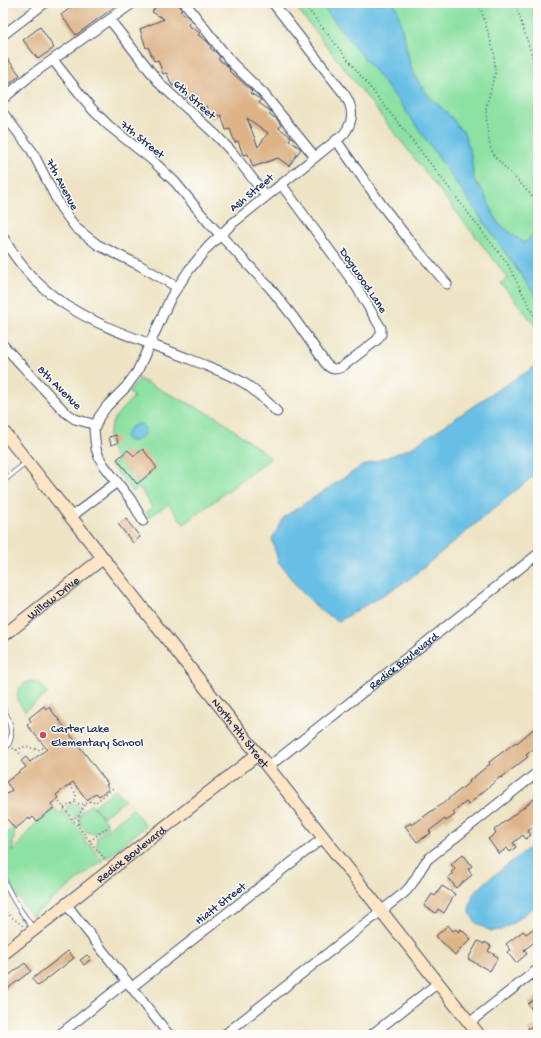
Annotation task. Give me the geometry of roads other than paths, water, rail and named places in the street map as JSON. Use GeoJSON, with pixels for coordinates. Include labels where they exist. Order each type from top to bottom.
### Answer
{"type":"FeatureCollection","features":[{"type":"Feature","properties":{"kind":"street"},"geometry":{"type":"LineString","coordinates":[[3,35],[45,3]]}},
{"type":"Feature","properties":{"kind":"street"},"geometry":{"type":"LineString","coordinates":[[3,99],[31,75],[133,3]]}},
{"type":"Feature","properties":{"kind":"street"},"geometry":{"type":"LineString","coordinates":[[185,3],[220,48],[273,105],[315,157]]}},
{"type":"Feature","properties":{"kind":"street","name":"Ash Street"},"geometry":{"type":"LineString","coordinates":[[96,425],[103,410],[126,387],[137,372],[162,315],[177,288],[207,248],[233,223],[344,134],[351,122],[352,113],[350,103],[346,95],[273,3]]}},
{"type":"Feature","properties":{"kind":"street","name":"6th Street"},"geometry":{"type":"LineString","coordinates":[[110,20],[161,85],[216,135],[232,152],[266,196]]}},
{"type":"Feature","properties":{"kind":"street","name":"7th Street"},"geometry":{"type":"LineString","coordinates":[[53,60],[92,109],[125,140],[161,168],[175,182],[220,235]]}},
{"type":"Feature","properties":{"kind":"street","name":"7th Avenue"},"geometry":{"type":"LineString","coordinates":[[3,113],[32,151],[61,208],[76,228],[98,245],[139,265],[177,288]]}},
{"type":"Feature","properties":{"kind":"street"},"geometry":{"type":"LineString","coordinates":[[336,140],[381,204],[409,240],[447,284]]}},
{"type":"Feature","properties":{"kind":"street","name":"Dogwood Lane"},"geometry":{"type":"LineString","coordinates":[[220,235],[271,289],[330,368],[336,370],[342,367],[377,340],[381,334],[381,328],[374,314],[356,286],[281,184]]}},
{"type":"Feature","properties":{"kind":"street"},"geometry":{"type":"LineString","coordinates":[[3,237],[25,269],[40,286],[61,303],[84,317],[230,375],[260,395],[277,412]]}},
{"type":"Feature","properties":{"kind":"street","name":"8th Avenue"},"geometry":{"type":"LineString","coordinates":[[3,345],[65,412],[75,419],[96,425]]}},
{"type":"Feature","properties":{"kind":"street"},"geometry":{"type":"LineString","coordinates":[[96,425],[94,430],[99,457],[131,500],[143,521]]}},
{"type":"Feature","properties":{"kind":"street","name":"North 9th Street"},"geometry":{"type":"LineString","coordinates":[[4,433],[479,1035]]}},
{"type":"Feature","properties":{"kind":"street"},"geometry":{"type":"LineString","coordinates":[[71,517],[117,482]]}},
{"type":"Feature","properties":{"kind":"street","name":"Redick Boulevard"},"geometry":{"type":"LineString","coordinates":[[268,767],[538,554]]}},
{"type":"Feature","properties":{"kind":"street","name":"Willow Drive"},"geometry":{"type":"LineString","coordinates":[[3,636],[103,558]]}},
{"type":"Feature","properties":{"kind":"street","name":"Redick Boulevard"},"geometry":{"type":"LineString","coordinates":[[3,954],[29,928],[66,904],[258,754]]}},
{"type":"Feature","properties":{"kind":"street"},"geometry":{"type":"LineString","coordinates":[[224,1035],[409,889],[424,863],[432,855],[538,772]]}},
{"type":"Feature","properties":{"kind":"street","name":"Hiatt Street"},"geometry":{"type":"LineString","coordinates":[[58,1035],[129,984],[324,838]]}},
{"type":"Feature","properties":{"kind":"street"},"geometry":{"type":"LineString","coordinates":[[66,904],[170,1035]]}},
{"type":"Feature","properties":{"kind":"street"},"geometry":{"type":"LineString","coordinates":[[470,1023],[538,969]]}},
{"type":"Feature","properties":{"kind":"street"},"geometry":{"type":"LineString","coordinates":[[371,1035],[438,983]]}},
{"type":"Feature","properties":{"kind":"lane"},"geometry":{"type":"LineString","coordinates":[[3,481],[27,462]]}},
{"type":"Feature","properties":{"kind":"lane"},"geometry":{"type":"LineString","coordinates":[[3,709],[9,718],[12,734],[6,748],[3,751]]}},
{"type":"Feature","properties":{"kind":"lane"},"geometry":{"type":"LineString","coordinates":[[3,878],[29,928]]}},
{"type":"Feature","properties":{"kind":"water"},"geometry":{"type":"Polygon","coordinates":[[[320,3],[394,3],[398,11],[411,68],[419,83],[429,96],[464,132],[471,155],[474,180],[483,191],[498,223],[524,243],[538,230],[538,299],[401,104],[320,3]]]}},
{"type":"Feature","properties":{"kind":"water"},"geometry":{"type":"Polygon","coordinates":[[[538,365],[538,472],[408,580],[339,621],[322,612],[298,588],[278,561],[272,539],[284,517],[362,466],[413,447],[494,392],[538,365]]]}},
{"type":"Feature","properties":{"kind":"water"},"geometry":{"type":"Polygon","coordinates":[[[140,424],[144,428],[144,434],[135,441],[129,441],[125,437],[127,432],[132,426],[140,424]]]}},
{"type":"Feature","properties":{"kind":"water"},"geometry":{"type":"Polygon","coordinates":[[[538,841],[538,904],[501,930],[491,931],[476,923],[470,913],[470,905],[473,894],[488,880],[538,841]]]}},
{"type":"Feature","properties":{"kind":"place","name":"Carter Lake Elementary School"},"geometry":{"type":"Point","coordinates":[43,735]}}]}
